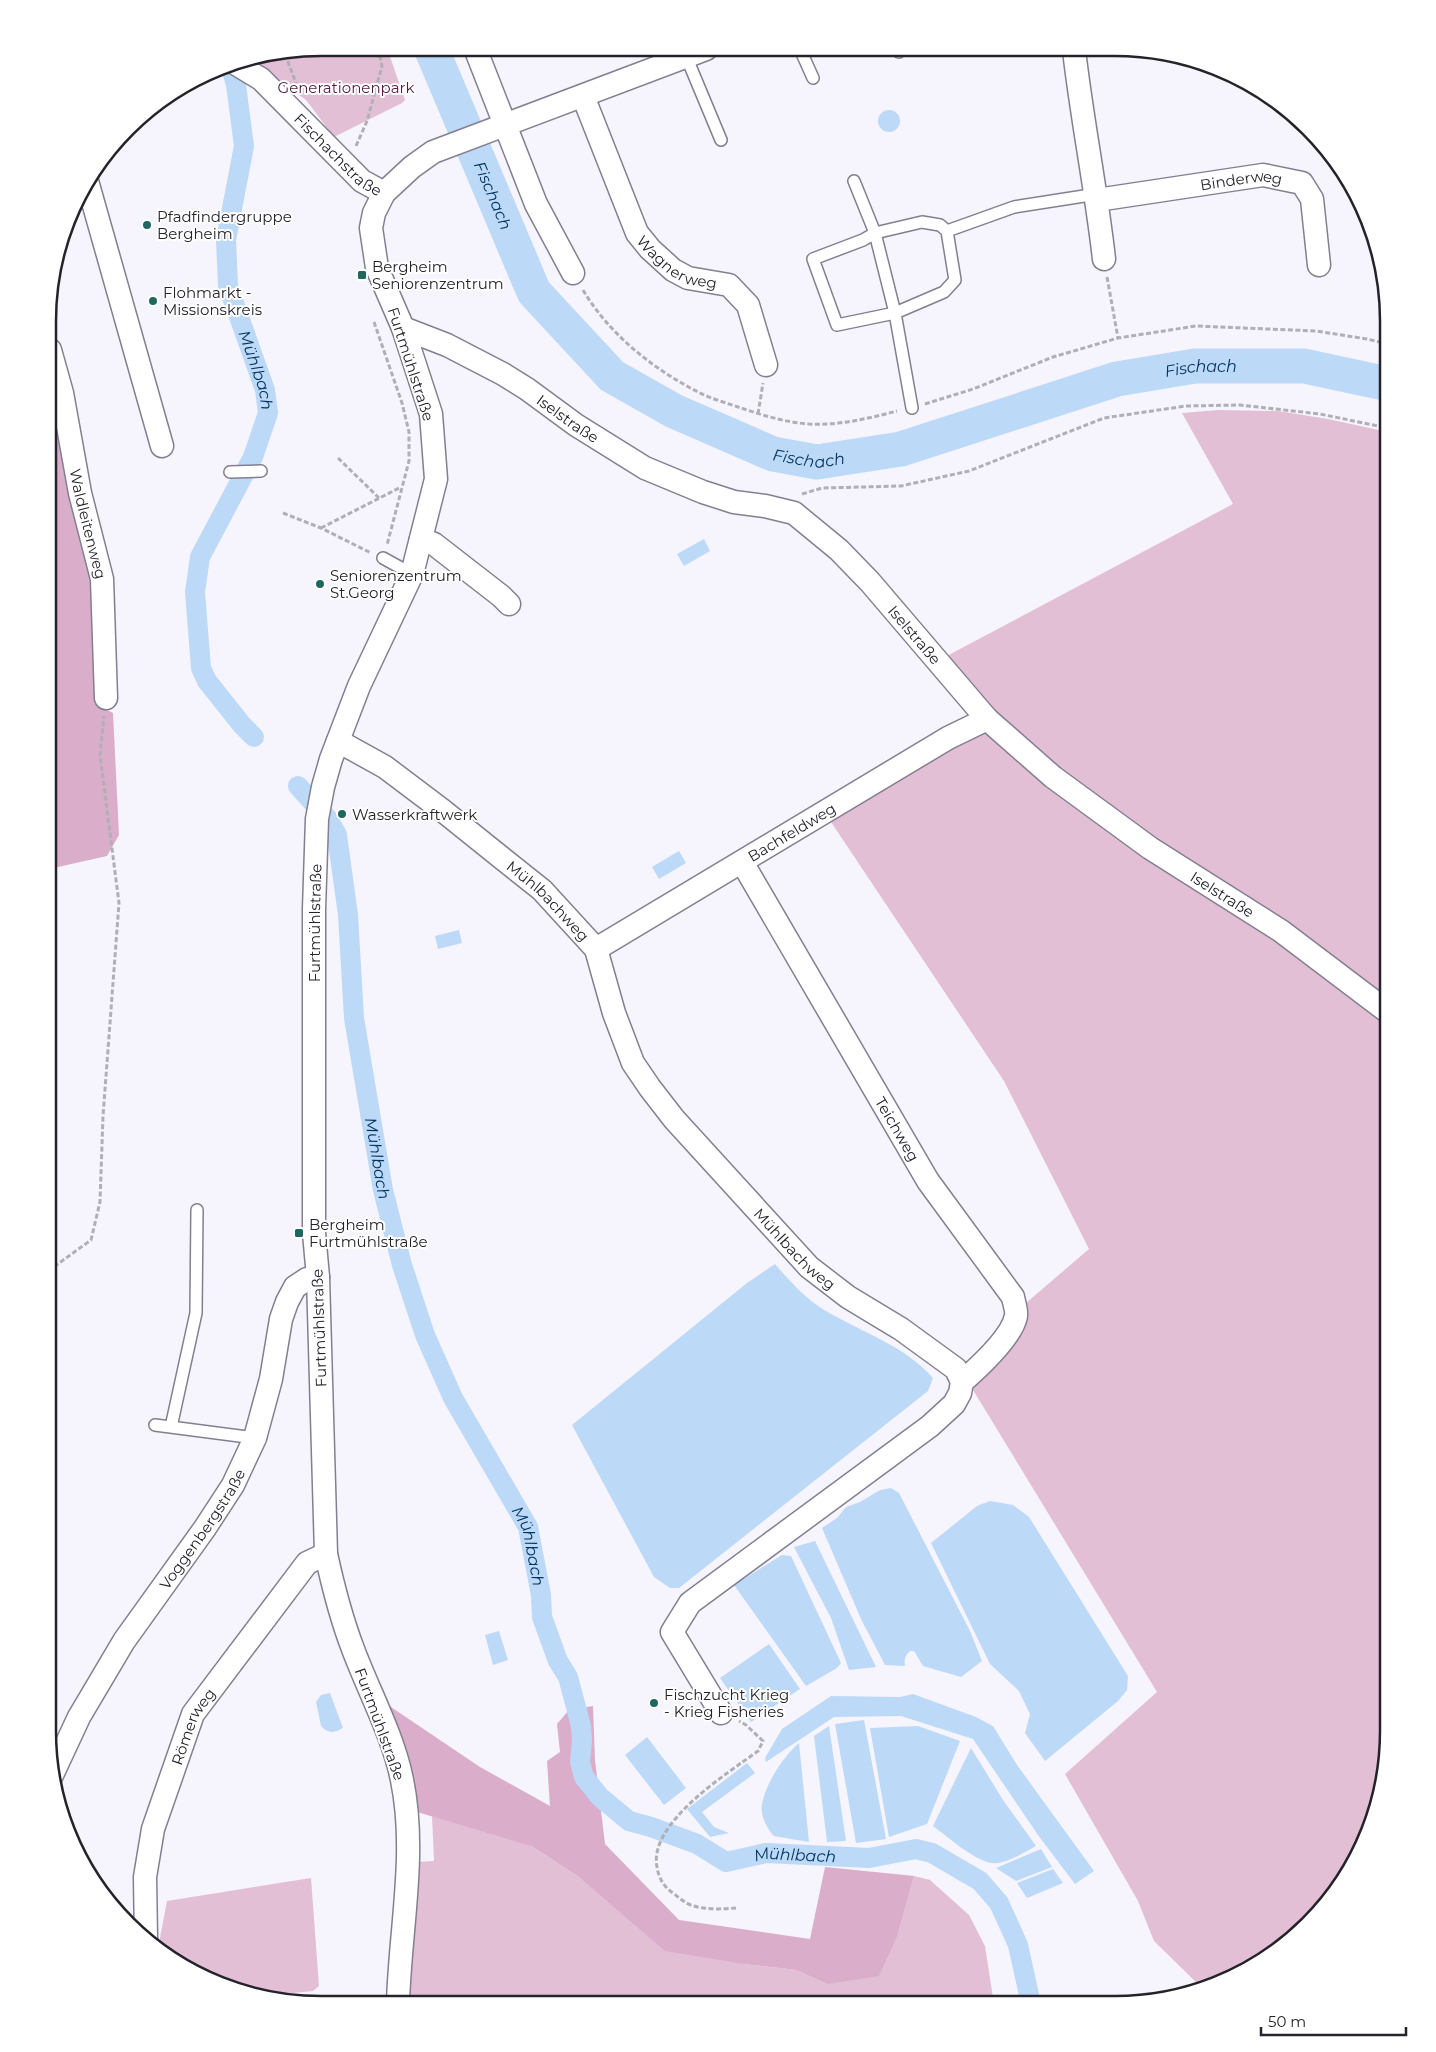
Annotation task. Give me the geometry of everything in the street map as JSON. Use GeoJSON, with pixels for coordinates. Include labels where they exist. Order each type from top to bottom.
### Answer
{"type":"FeatureCollection","features":[{"type":"Feature","properties":{"kind":"street"},"geometry":{"type":"LineString","coordinates":[[478,56],[536,204],[572,273]]}},
{"type":"Feature","properties":{"kind":"street","name":"Fischachstraße"},"geometry":{"type":"LineString","coordinates":[[244,68],[261,79],[362,181],[384,193],[412,167],[433,152],[686,56]]}},
{"type":"Feature","properties":{"kind":"street"},"geometry":{"type":"LineString","coordinates":[[1075,56],[1080,101],[1097,197],[1104,258]]}},
{"type":"Feature","properties":{"kind":"street","name":"Wagnerweg"},"geometry":{"type":"LineString","coordinates":[[583,96],[637,233],[650,249],[673,270],[688,278],[729,285],[748,305],[766,365]]}},
{"type":"Feature","properties":{"kind":"street","name":"Binderweg"},"geometry":{"type":"LineString","coordinates":[[1097,197],[1263,175],[1302,183],[1312,199],[1319,265]]}},
{"type":"Feature","properties":{"kind":"street"},"geometry":{"type":"LineString","coordinates":[[90,192],[162,446]]}},
{"type":"Feature","properties":{"kind":"street","name":"Furtmühlstraße"},"geometry":{"type":"LineString","coordinates":[[384,193],[374,213],[371,228],[377,268],[403,328],[431,414],[436,478],[412,574],[359,686],[330,759],[322,787],[317,819],[314,909],[314,1233],[318,1277],[326,1554],[334,1593],[350,1642],[390,1741],[402,1779],[408,1822],[408,1864],[398,1996]]}},
{"type":"Feature","properties":{"kind":"street","name":"Iselstraße"},"geometry":{"type":"LineString","coordinates":[[403,328],[447,345],[503,374],[576,425],[645,468],[703,492],[734,502],[765,506],[794,513],[839,550],[895,611],[987,719],[1083,800],[1150,848],[1281,931],[1380,1006]]}},
{"type":"Feature","properties":{"kind":"street","name":"Waldleitenweg"},"geometry":{"type":"LineString","coordinates":[[56,372],[62,393],[80,493],[102,579],[106,698]]}},
{"type":"Feature","properties":{"kind":"street"},"geometry":{"type":"LineString","coordinates":[[421,539],[434,544],[509,604]]}},
{"type":"Feature","properties":{"kind":"street","name":"Bachfeldweg"},"geometry":{"type":"LineString","coordinates":[[596,949],[948,738],[987,719]]}},
{"type":"Feature","properties":{"kind":"street","name":"Mühlbachweg"},"geometry":{"type":"LineString","coordinates":[[338,741],[385,767],[542,890],[596,949],[614,1013],[633,1063],[674,1119],[809,1267],[848,1297],[901,1329],[956,1369],[962,1382]]}},
{"type":"Feature","properties":{"kind":"street","name":"Teichweg"},"geometry":{"type":"LineString","coordinates":[[742,862],[928,1181],[1013,1297],[1016,1316],[1010,1329],[988,1358],[962,1382]]}},
{"type":"Feature","properties":{"kind":"street","name":"Voggenbergstraße"},"geometry":{"type":"LineString","coordinates":[[58,1761],[79,1717],[124,1641],[205,1528],[233,1485],[255,1438],[271,1379],[281,1319],[287,1302],[295,1287],[307,1279],[318,1277]]}},
{"type":"Feature","properties":{"kind":"street"},"geometry":{"type":"LineString","coordinates":[[721,1713],[672,1632],[690,1603],[930,1426],[954,1404],[960,1393],[962,1382]]}},
{"type":"Feature","properties":{"kind":"street","name":"Römerweg"},"geometry":{"type":"LineString","coordinates":[[146,1930],[145,1877],[153,1829],[193,1714],[307,1563],[326,1554]]}},
{"type":"Feature","properties":{"kind":"lane"},"geometry":{"type":"LineString","coordinates":[[697,56],[721,140]]}},
{"type":"Feature","properties":{"kind":"lane"},"geometry":{"type":"LineString","coordinates":[[803,56],[813,78]]}},
{"type":"Feature","properties":{"kind":"lane"},"geometry":{"type":"LineString","coordinates":[[854,182],[875,233],[895,313],[912,408]]}},
{"type":"Feature","properties":{"kind":"lane"},"geometry":{"type":"LineString","coordinates":[[947,230],[1014,207],[1097,197]]}},
{"type":"Feature","properties":{"kind":"lane"},"geometry":{"type":"LineString","coordinates":[[922,222],[940,225],[947,230],[955,280],[944,292],[895,313],[837,325],[813,259],[863,240],[875,233],[922,222]]}},
{"type":"Feature","properties":{"kind":"lane"},"geometry":{"type":"LineString","coordinates":[[230,472],[261,471]]}},
{"type":"Feature","properties":{"kind":"lane"},"geometry":{"type":"LineString","coordinates":[[383,558],[412,574]]}},
{"type":"Feature","properties":{"kind":"lane"},"geometry":{"type":"LineString","coordinates":[[171,1427],[196,1313],[197,1210]]}},
{"type":"Feature","properties":{"kind":"lane"},"geometry":{"type":"LineString","coordinates":[[155,1425],[255,1438]]}},
{"type":"Feature","properties":{"kind":"path"},"geometry":{"type":"LineString","coordinates":[[356,146],[367,121],[382,66],[380,56]]}},
{"type":"Feature","properties":{"kind":"path"},"geometry":{"type":"LineString","coordinates":[[1104,258],[1118,338]]}},
{"type":"Feature","properties":{"kind":"path"},"geometry":{"type":"LineString","coordinates":[[572,273],[594,308],[652,364],[699,393],[758,414],[790,422],[826,424],[862,420],[912,408],[974,389],[1053,357],[1118,338],[1196,326],[1316,332],[1380,342]]}},
{"type":"Feature","properties":{"kind":"path"},"geometry":{"type":"LineString","coordinates":[[758,414],[766,365]]}},
{"type":"Feature","properties":{"kind":"path"},"geometry":{"type":"LineString","coordinates":[[765,506],[822,488],[901,486],[969,471],[1104,418],[1186,406],[1240,405],[1320,414],[1380,426]]}},
{"type":"Feature","properties":{"kind":"path"},"geometry":{"type":"LineString","coordinates":[[338,458],[379,498]]}},
{"type":"Feature","properties":{"kind":"path"},"geometry":{"type":"LineString","coordinates":[[321,528],[401,486]]}},
{"type":"Feature","properties":{"kind":"path"},"geometry":{"type":"LineString","coordinates":[[283,513],[321,528],[383,558]]}},
{"type":"Feature","properties":{"kind":"path"},"geometry":{"type":"LineString","coordinates":[[56,1265],[91,1240],[100,1202],[103,1116],[120,903],[100,755],[106,698]]}},
{"type":"Feature","properties":{"kind":"path"},"geometry":{"type":"LineString","coordinates":[[721,1713],[746,1725],[763,1741],[758,1751],[688,1804],[670,1826],[661,1842],[656,1862],[658,1873],[665,1886],[694,1906],[736,1908]]}},
{"type":"Feature","properties":{"kind":"green space","name":"Generationenpark"},"geometry":{"type":"Polygon","coordinates":[[[390,56],[405,100],[334,137],[306,100],[257,64],[304,57],[390,56]]]}},
{"type":"Feature","properties":{"kind":"green space"},"geometry":{"type":"Polygon","coordinates":[[[1218,410],[1278,411],[1380,430],[1380,1731],[1375,1783],[1360,1832],[1335,1878],[1314,1906],[1290,1930],[1262,1951],[1216,1976],[1197,1983],[1154,1941],[1138,1901],[1065,1774],[1157,1692],[973,1390],[1026,1303],[1089,1249],[1004,1081],[829,819],[1000,720],[943,658],[1233,504],[1182,413],[1218,410]]]}},
{"type":"Feature","properties":{"kind":"green space"},"geometry":{"type":"Polygon","coordinates":[[[432,1816],[533,1847],[579,1877],[744,1964],[796,1970],[827,1984],[898,1934],[914,1876],[930,1880],[969,1915],[985,1946],[993,1996],[408,1996],[416,1862],[434,1861],[432,1816]]]}},
{"type":"Feature","properties":{"kind":"green space"},"geometry":{"type":"Polygon","coordinates":[[[311,1878],[319,1986],[313,1991],[290,1993],[269,1991],[220,1976],[189,1960],[159,1941],[167,1901],[311,1878]]]}},
{"type":"Feature","properties":{"kind":"shaded area"},"geometry":{"type":"Polygon","coordinates":[[[56,394],[98,580],[94,703],[113,713],[119,835],[107,856],[56,867],[56,394]]]}},
{"type":"Feature","properties":{"kind":"shaded area"},"geometry":{"type":"Polygon","coordinates":[[[388,1705],[480,1767],[550,1806],[547,1761],[560,1752],[557,1724],[569,1710],[593,1706],[595,1760],[605,1844],[679,1920],[810,1939],[825,1867],[914,1876],[898,1934],[879,1976],[827,1984],[796,1970],[744,1964],[665,1951],[579,1877],[533,1847],[414,1811],[388,1705]]]}},
{"type":"Feature","properties":{"kind":"water"},"geometry":{"type":"Polygon","coordinates":[[[885,110],[893,110],[900,117],[900,125],[893,132],[885,132],[878,125],[878,117],[885,110]]]}},
{"type":"Feature","properties":{"kind":"water"},"geometry":{"type":"Polygon","coordinates":[[[704,539],[710,551],[684,566],[677,554],[704,539]]]}},
{"type":"Feature","properties":{"kind":"water"},"geometry":{"type":"Polygon","coordinates":[[[679,851],[686,863],[659,879],[652,867],[679,851]]]}},
{"type":"Feature","properties":{"kind":"water"},"geometry":{"type":"Polygon","coordinates":[[[459,930],[462,943],[438,949],[435,936],[459,930]]]}},
{"type":"Feature","properties":{"kind":"water"},"geometry":{"type":"Polygon","coordinates":[[[775,1264],[811,1301],[840,1319],[896,1348],[922,1367],[933,1378],[928,1391],[679,1588],[670,1588],[654,1577],[572,1425],[747,1283],[775,1264]]]}},
{"type":"Feature","properties":{"kind":"water"},"geometry":{"type":"Polygon","coordinates":[[[891,1488],[899,1493],[970,1631],[982,1661],[961,1677],[923,1666],[914,1651],[910,1651],[906,1656],[905,1666],[885,1665],[861,1619],[822,1528],[837,1518],[846,1507],[860,1502],[880,1490],[891,1488]]]}},
{"type":"Feature","properties":{"kind":"water"},"geometry":{"type":"Polygon","coordinates":[[[990,1501],[1013,1505],[1029,1517],[1128,1676],[1127,1690],[1118,1701],[1045,1761],[1025,1733],[1030,1714],[1019,1691],[990,1664],[931,1543],[977,1506],[990,1501]]]}},
{"type":"Feature","properties":{"kind":"water"},"geometry":{"type":"Polygon","coordinates":[[[815,1541],[876,1667],[849,1670],[831,1618],[794,1547],[815,1541]]]}},
{"type":"Feature","properties":{"kind":"water"},"geometry":{"type":"Polygon","coordinates":[[[782,1555],[791,1556],[841,1663],[837,1668],[806,1686],[734,1585],[782,1555]]]}},
{"type":"Feature","properties":{"kind":"water"},"geometry":{"type":"Polygon","coordinates":[[[499,1631],[508,1660],[493,1665],[485,1635],[499,1631]]]}},
{"type":"Feature","properties":{"kind":"water"},"geometry":{"type":"Polygon","coordinates":[[[769,1644],[800,1689],[751,1722],[720,1678],[769,1644]]]}},
{"type":"Feature","properties":{"kind":"water"},"geometry":{"type":"Polygon","coordinates":[[[330,1693],[343,1728],[334,1732],[326,1730],[321,1726],[316,1702],[321,1695],[330,1693]]]}},
{"type":"Feature","properties":{"kind":"water"},"geometry":{"type":"Polygon","coordinates":[[[913,1694],[976,1717],[993,1726],[1017,1765],[1094,1871],[1075,1884],[1038,1835],[973,1739],[901,1716],[834,1717],[766,1762],[765,1758],[782,1729],[831,1696],[900,1697],[913,1694]]]}},
{"type":"Feature","properties":{"kind":"water"},"geometry":{"type":"Polygon","coordinates":[[[864,1720],[886,1839],[856,1843],[835,1724],[864,1720]]]}},
{"type":"Feature","properties":{"kind":"water"},"geometry":{"type":"Polygon","coordinates":[[[829,1726],[846,1841],[827,1842],[814,1736],[829,1726]]]}},
{"type":"Feature","properties":{"kind":"water"},"geometry":{"type":"Polygon","coordinates":[[[918,1726],[960,1741],[927,1824],[889,1837],[870,1728],[918,1726]]]}},
{"type":"Feature","properties":{"kind":"water"},"geometry":{"type":"Polygon","coordinates":[[[647,1737],[686,1788],[664,1805],[625,1755],[647,1737]]]}},
{"type":"Feature","properties":{"kind":"water"},"geometry":{"type":"Polygon","coordinates":[[[799,1743],[809,1842],[774,1836],[767,1826],[762,1813],[764,1796],[771,1779],[781,1763],[799,1743]]]}},
{"type":"Feature","properties":{"kind":"water"},"geometry":{"type":"Polygon","coordinates":[[[971,1748],[1003,1800],[1036,1846],[1003,1862],[992,1863],[978,1858],[933,1826],[971,1748]]]}},
{"type":"Feature","properties":{"kind":"water"},"geometry":{"type":"Polygon","coordinates":[[[747,1763],[755,1773],[702,1812],[714,1827],[729,1833],[710,1837],[687,1809],[747,1763]]]}},
{"type":"Feature","properties":{"kind":"water"},"geometry":{"type":"Polygon","coordinates":[[[1041,1849],[1052,1867],[1016,1881],[996,1868],[1041,1849]]]}},
{"type":"Feature","properties":{"kind":"water"},"geometry":{"type":"Polygon","coordinates":[[[1053,1869],[1063,1883],[1027,1898],[1017,1883],[1053,1869]]]}},
{"type":"Feature","properties":{"kind":"waterway","name":"Fischach"},"geometry":{"type":"LineString","coordinates":[[434,56],[534,292],[612,376],[674,411],[773,454],[817,462],[901,449],[1117,379],[1195,366],[1304,366],[1380,382]]}},
{"type":"Feature","properties":{"kind":"waterway","name":"Mühlbach"},"geometry":{"type":"LineString","coordinates":[[232,71],[236,85],[244,146],[226,240],[228,286],[265,390],[268,413],[253,457],[200,557],[195,592],[201,668],[207,681],[254,737]]}},
{"type":"Feature","properties":{"kind":"waterway","name":"Mühlbach"},"geometry":{"type":"LineString","coordinates":[[298,786],[328,819],[337,835],[348,915],[354,1018],[383,1190],[402,1265],[425,1335],[453,1398],[528,1527],[541,1595],[542,1617],[558,1661],[568,1677],[581,1726],[580,1762],[584,1777],[600,1797],[629,1821],[697,1844],[726,1862],[766,1853],[869,1858],[916,1849],[932,1853],[980,1881],[999,1903],[1018,1945],[1029,1996]]}},
{"type":"Feature","properties":{"kind":"place","name":"Pfadfindergruppe Bergheim"},"geometry":{"type":"Point","coordinates":[147,225]}},
{"type":"Feature","properties":{"kind":"place","name":"Bergheim Seniorenzentrum"},"geometry":{"type":"Point","coordinates":[362,275]}},
{"type":"Feature","properties":{"kind":"place","name":"Flohmarkt - Missionskreis"},"geometry":{"type":"Point","coordinates":[153,301]}},
{"type":"Feature","properties":{"kind":"place","name":"Seniorenzentrum St.Georg"},"geometry":{"type":"Point","coordinates":[320,584]}},
{"type":"Feature","properties":{"kind":"place","name":"Wasserkraftwerk"},"geometry":{"type":"Point","coordinates":[342,814]}},
{"type":"Feature","properties":{"kind":"place","name":"Bergheim Furtmühlstraße"},"geometry":{"type":"Point","coordinates":[299,1233]}},
{"type":"Feature","properties":{"kind":"place","name":"Fischzucht Krieg - Krieg Fisheries"},"geometry":{"type":"Point","coordinates":[654,1703]}}]}
